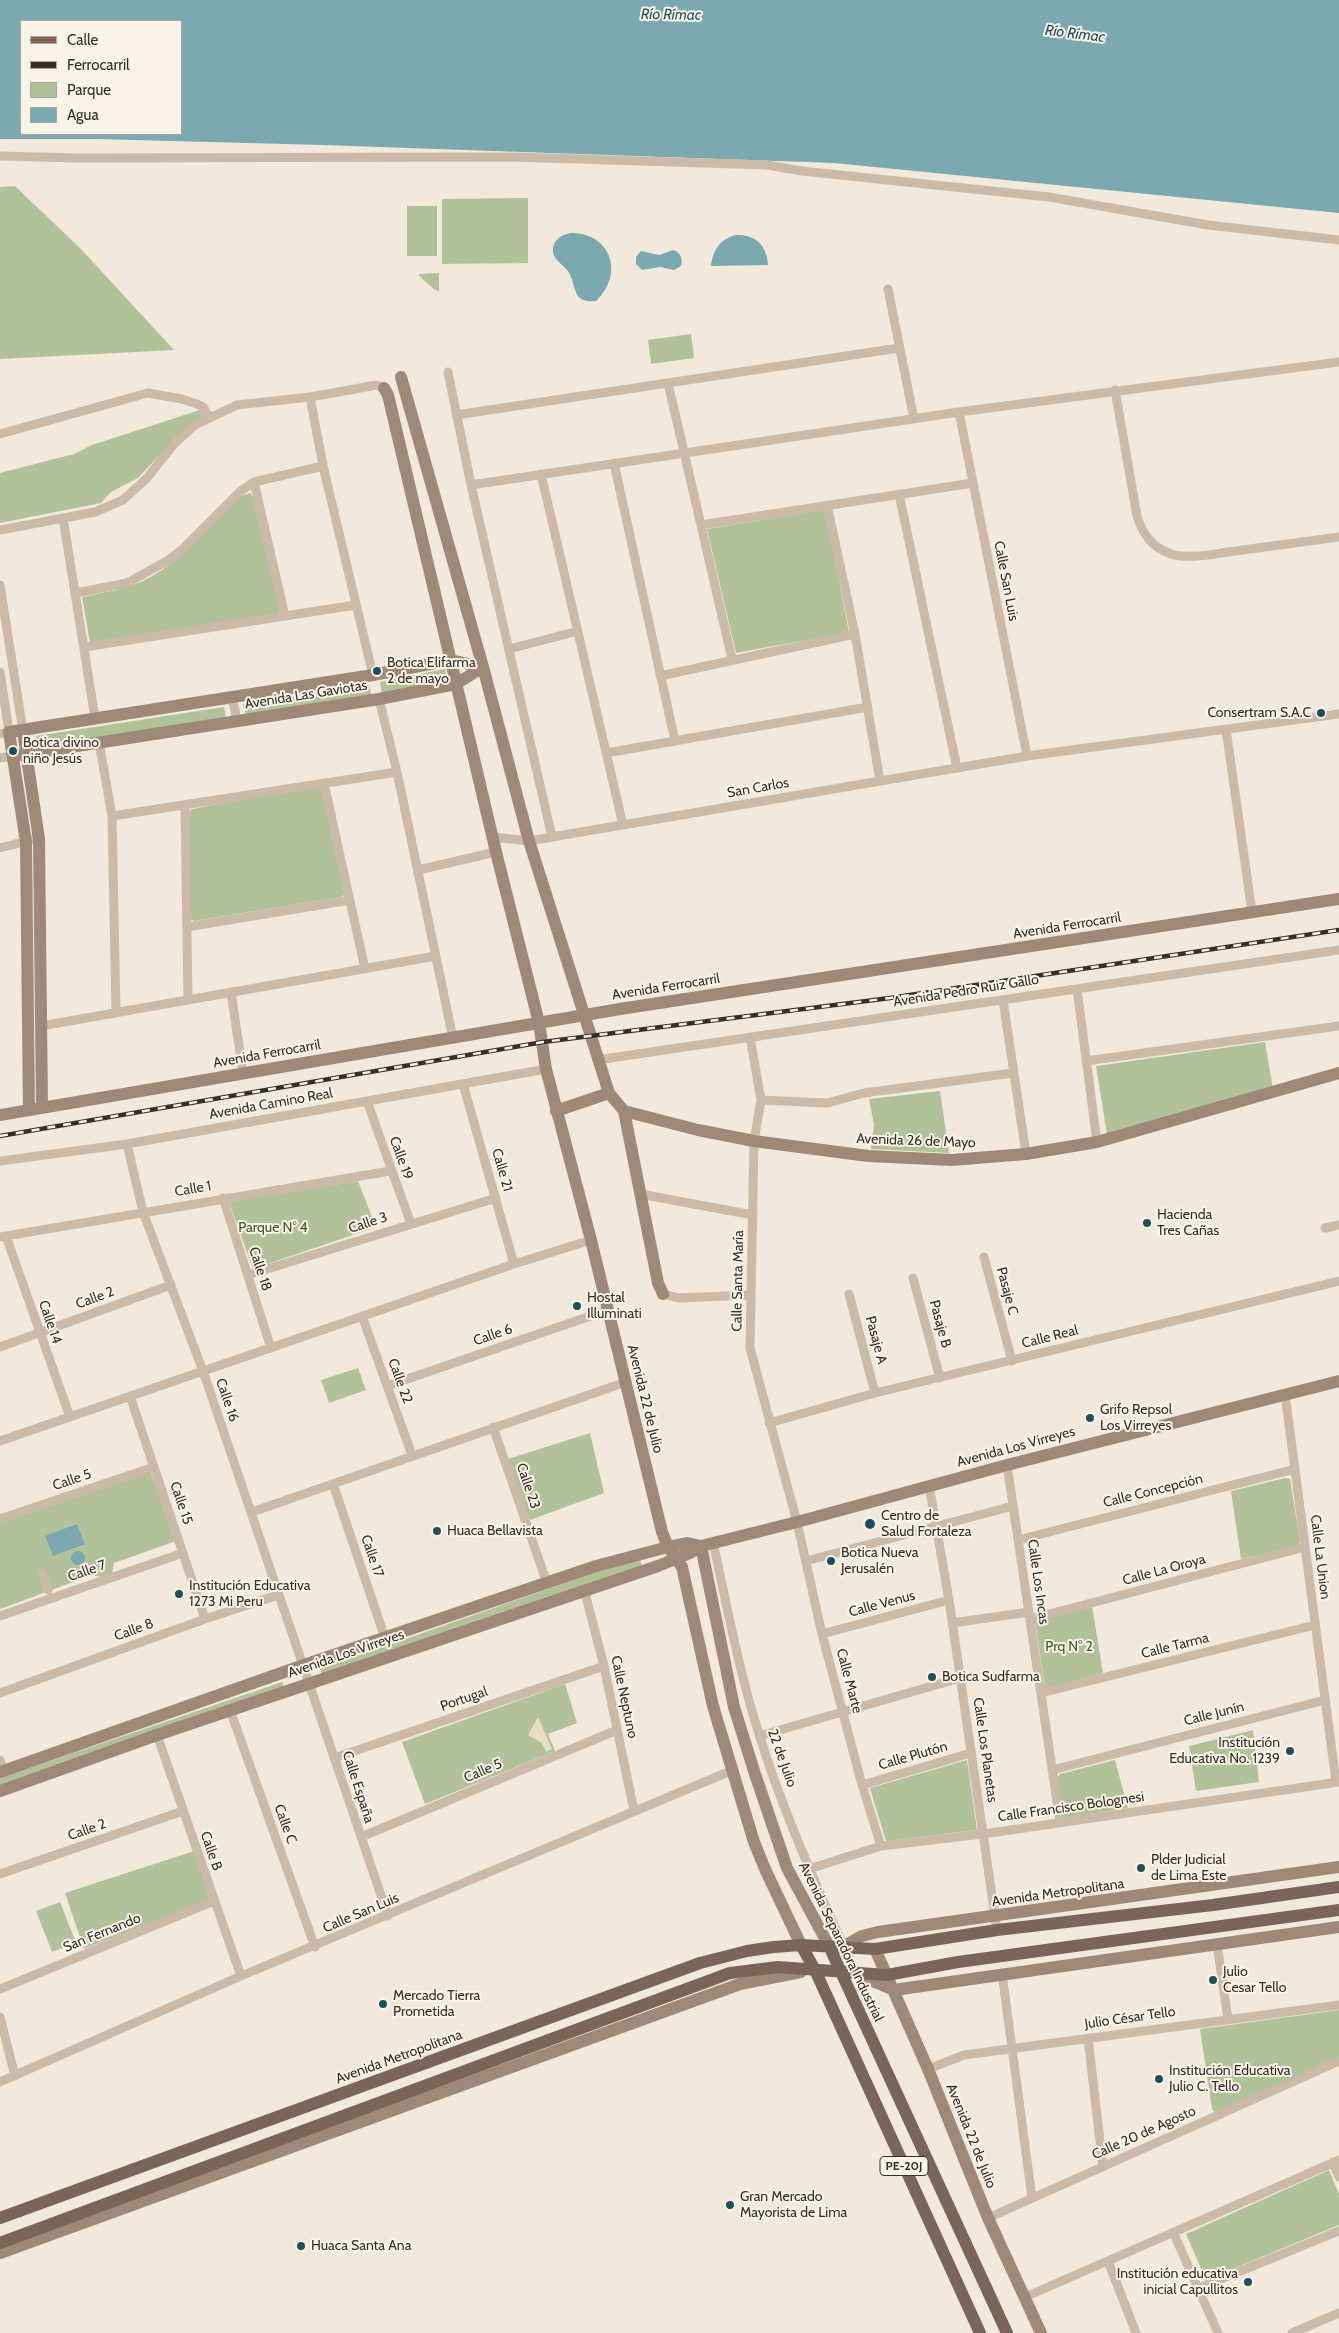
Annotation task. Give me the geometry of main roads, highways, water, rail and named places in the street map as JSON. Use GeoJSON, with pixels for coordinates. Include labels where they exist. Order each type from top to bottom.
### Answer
{"type":"FeatureCollection","features":[{"type":"Feature","properties":{"kind":"main road","name":"Avenida Metropolitana"},"geometry":{"type":"LineString","coordinates":[[0,2218],[700,1963],[747,1951],[801,1945],[874,1949],[997,1930],[1213,1905],[1339,1887]]}},
{"type":"Feature","properties":{"kind":"main road"},"geometry":{"type":"LineString","coordinates":[[0,2243],[730,1973],[778,1967],[887,1975],[958,1962],[1339,1910]]}},
{"type":"Feature","properties":{"kind":"main road","name":"PE-20J"},"geometry":{"type":"LineString","coordinates":[[801,1945],[815,1970],[980,2333]]}},
{"type":"Feature","properties":{"kind":"main road","name":"Avenida Separadora Industrial"},"geometry":{"type":"LineString","coordinates":[[829,1946],[1007,2333]]}},
{"type":"Feature","properties":{"kind":"water","name":"Río Rímac"},"geometry":{"type":"Polygon","coordinates":[[[0,0],[1339,0],[1339,213],[834,163],[95,139],[0,139],[0,0]]]}},
{"type":"Feature","properties":{"kind":"water"},"geometry":{"type":"Polygon","coordinates":[[[571,233],[585,235],[596,240],[604,247],[609,257],[610,279],[605,290],[596,301],[582,300],[579,297],[571,276],[554,255],[553,246],[555,242],[562,236],[571,233]]]}},
{"type":"Feature","properties":{"kind":"water"},"geometry":{"type":"Polygon","coordinates":[[[736,235],[743,235],[759,242],[765,252],[768,265],[711,266],[718,246],[726,239],[736,235]]]}},
{"type":"Feature","properties":{"kind":"water"},"geometry":{"type":"Polygon","coordinates":[[[673,250],[680,254],[682,261],[681,266],[674,270],[660,267],[642,270],[636,264],[636,257],[641,251],[659,255],[673,250]]]}},
{"type":"Feature","properties":{"kind":"water"},"geometry":{"type":"Polygon","coordinates":[[[77,1524],[85,1544],[53,1556],[45,1536],[77,1524]]]}},
{"type":"Feature","properties":{"kind":"water"},"geometry":{"type":"Polygon","coordinates":[[[78,1551],[83,1553],[85,1558],[83,1563],[78,1565],[73,1563],[71,1558],[73,1553],[78,1551]]]}},
{"type":"Feature","properties":{"kind":"railway"},"geometry":{"type":"LineString","coordinates":[[0,1136],[543,1042],[890,998],[1339,930]]}},
{"type":"Feature","properties":{"kind":"place","name":"Botica Elifarma 2 de mayo"},"geometry":{"type":"Point","coordinates":[377,671]}},
{"type":"Feature","properties":{"kind":"place","name":"Consertram S.A.C"},"geometry":{"type":"Point","coordinates":[1321,713]}},
{"type":"Feature","properties":{"kind":"place","name":"Botica divino niño Jesús"},"geometry":{"type":"Point","coordinates":[13,751]}},
{"type":"Feature","properties":{"kind":"place","name":"Hacienda Tres Cañas"},"geometry":{"type":"Point","coordinates":[1147,1223]}},
{"type":"Feature","properties":{"kind":"place","name":"Hostal Illuminati"},"geometry":{"type":"Point","coordinates":[577,1306]}},
{"type":"Feature","properties":{"kind":"place","name":"Grifo Repsol Los Virreyes"},"geometry":{"type":"Point","coordinates":[1090,1418]}},
{"type":"Feature","properties":{"kind":"place","name":"Centro de Salud Fortaleza"},"geometry":{"type":"Point","coordinates":[870,1524]}},
{"type":"Feature","properties":{"kind":"place","name":"Huaca Bellavista"},"geometry":{"type":"Point","coordinates":[437,1531]}},
{"type":"Feature","properties":{"kind":"place","name":"Botica Nueva Jerusalén"},"geometry":{"type":"Point","coordinates":[831,1561]}},
{"type":"Feature","properties":{"kind":"place","name":"Institución Educativa 1273 Mi Peru"},"geometry":{"type":"Point","coordinates":[179,1594]}},
{"type":"Feature","properties":{"kind":"place","name":"Botica Sudfarma"},"geometry":{"type":"Point","coordinates":[932,1677]}},
{"type":"Feature","properties":{"kind":"place","name":"Institución Educativa No. 1239"},"geometry":{"type":"Point","coordinates":[1290,1751]}},
{"type":"Feature","properties":{"kind":"place","name":"Plder Judicial de Lima Este"},"geometry":{"type":"Point","coordinates":[1141,1868]}},
{"type":"Feature","properties":{"kind":"place","name":"Julio Cesar Tello"},"geometry":{"type":"Point","coordinates":[1213,1980]}},
{"type":"Feature","properties":{"kind":"place","name":"Mercado Tierra Prometida"},"geometry":{"type":"Point","coordinates":[383,2004]}},
{"type":"Feature","properties":{"kind":"place","name":"Institución Educativa Julio C. Tello"},"geometry":{"type":"Point","coordinates":[1159,2079]}},
{"type":"Feature","properties":{"kind":"place","name":"Gran Mercado Mayorista de Lima"},"geometry":{"type":"Point","coordinates":[730,2205]}},
{"type":"Feature","properties":{"kind":"place","name":"Huaca Santa Ana"},"geometry":{"type":"Point","coordinates":[301,2246]}},
{"type":"Feature","properties":{"kind":"place","name":"Institución educativa inicial Capullitos"},"geometry":{"type":"Point","coordinates":[1248,2282]}},
{"type":"Feature","properties":{"kind":"park label","name":"Parque N° 4"},"geometry":{"type":"Point","coordinates":[273,1228]}},
{"type":"Feature","properties":{"kind":"park label","name":"Prq N° 2"},"geometry":{"type":"Point","coordinates":[1069,1647]}}]}
